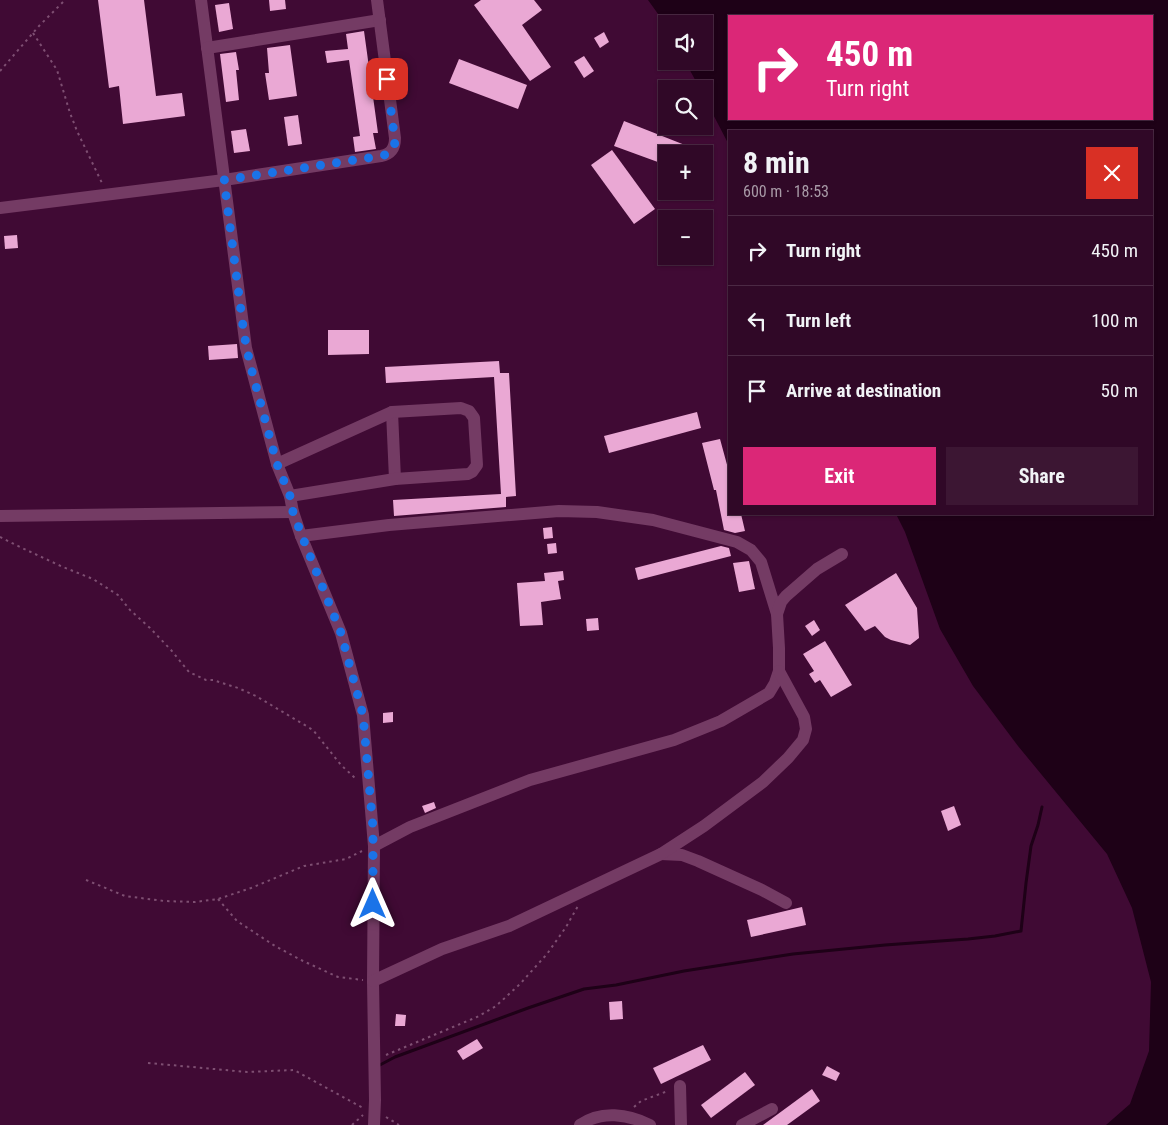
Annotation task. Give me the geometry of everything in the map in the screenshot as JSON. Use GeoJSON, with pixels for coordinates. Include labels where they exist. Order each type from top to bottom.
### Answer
{"type":"FeatureCollection","features":[{"type":"Feature","properties":{"kind":"street"},"geometry":{"type":"LineString","coordinates":[[201,0],[246,348],[277,464],[290,496],[293,512],[302,536],[341,633],[363,715],[374,846],[373,981],[375,1060],[371,1110],[374,1125]]}},
{"type":"Feature","properties":{"kind":"street"},"geometry":{"type":"LineString","coordinates":[[0,208],[224,180],[385,155],[392,150],[395,142],[377,0]]}},
{"type":"Feature","properties":{"kind":"street"},"geometry":{"type":"LineString","coordinates":[[207,48],[380,20]]}},
{"type":"Feature","properties":{"kind":"street"},"geometry":{"type":"LineString","coordinates":[[277,464],[392,412],[461,408],[469,410],[474,418],[477,465],[472,472],[463,475],[395,479],[290,496]]}},
{"type":"Feature","properties":{"kind":"street"},"geometry":{"type":"LineString","coordinates":[[392,412],[395,479]]}},
{"type":"Feature","properties":{"kind":"street"},"geometry":{"type":"LineString","coordinates":[[302,536],[389,525],[559,511],[597,512],[653,520],[737,542],[751,550],[761,562],[777,614],[780,648],[779,671],[775,683],[769,693],[721,721],[674,740],[530,780],[410,827],[374,846]]}},
{"type":"Feature","properties":{"kind":"street"},"geometry":{"type":"LineString","coordinates":[[0,516],[293,512]]}},
{"type":"Feature","properties":{"kind":"street"},"geometry":{"type":"LineString","coordinates":[[777,614],[781,602],[786,596],[817,569],[842,554]]}},
{"type":"Feature","properties":{"kind":"street"},"geometry":{"type":"LineString","coordinates":[[373,981],[442,949],[509,926],[661,854],[704,826],[763,782],[788,758],[803,740],[806,729],[804,717],[779,671]]}},
{"type":"Feature","properties":{"kind":"street"},"geometry":{"type":"LineString","coordinates":[[661,854],[682,855],[698,861],[786,903]]}},
{"type":"Feature","properties":{"kind":"street"},"geometry":{"type":"LineString","coordinates":[[680,1086],[681,1125]]}},
{"type":"Feature","properties":{"kind":"street"},"geometry":{"type":"LineString","coordinates":[[742,1125],[772,1110]]}},
{"type":"Feature","properties":{"kind":"street"},"geometry":{"type":"LineString","coordinates":[[580,1125],[594,1118],[606,1116],[622,1116],[637,1119],[650,1125]]}},
{"type":"Feature","properties":{"kind":"path"},"geometry":{"type":"LineString","coordinates":[[0,71],[65,0]]}},
{"type":"Feature","properties":{"kind":"path"},"geometry":{"type":"LineString","coordinates":[[33,33],[57,70],[70,113],[107,194]]}},
{"type":"Feature","properties":{"kind":"path"},"geometry":{"type":"LineString","coordinates":[[0,536],[29,551],[94,579],[118,595],[130,610],[171,650],[189,672],[206,680],[213,680],[256,696],[313,730],[341,766],[370,792]]}},
{"type":"Feature","properties":{"kind":"path"},"geometry":{"type":"LineString","coordinates":[[86,880],[125,896],[194,902],[218,899],[251,888],[304,866],[346,859],[374,846]]}},
{"type":"Feature","properties":{"kind":"path"},"geometry":{"type":"LineString","coordinates":[[375,1060],[477,1017],[496,1006],[520,984],[547,954],[588,890]]}},
{"type":"Feature","properties":{"kind":"path"},"geometry":{"type":"LineString","coordinates":[[218,899],[237,921],[303,961],[338,977],[373,981]]}},
{"type":"Feature","properties":{"kind":"path"},"geometry":{"type":"LineString","coordinates":[[148,1063],[247,1072],[294,1070],[399,1125]]}},
{"type":"Feature","properties":{"kind":"path"},"geometry":{"type":"LineString","coordinates":[[622,1116],[641,1102],[680,1086]]}},
{"type":"Feature","properties":{"kind":"shaded area"},"geometry":{"type":"Polygon","coordinates":[[[648,0],[1168,0],[1168,1125],[1106,1125],[1130,1104],[1149,1051],[1151,982],[1132,908],[1107,854],[1018,746],[973,686],[940,629],[905,532],[896,515],[1153,515],[1153,130],[728,130],[728,143],[713,114],[713,80],[695,80],[690,70],[713,70],[713,15],[659,15],[648,0]]]}},
{"type":"Feature","properties":{"kind":"building"},"geometry":{"type":"Polygon","coordinates":[[[98,0],[144,0],[156,96],[182,93],[185,116],[123,124],[119,86],[109,88],[98,0]]]}},
{"type":"Feature","properties":{"kind":"building"},"geometry":{"type":"Polygon","coordinates":[[[269,0],[285,0],[286,9],[270,11],[269,0]]]}},
{"type":"Feature","properties":{"kind":"building"},"geometry":{"type":"Polygon","coordinates":[[[481,0],[534,0],[542,10],[522,25],[551,67],[530,81],[474,5],[481,0]]]}},
{"type":"Feature","properties":{"kind":"building"},"geometry":{"type":"Polygon","coordinates":[[[229,3],[233,29],[219,32],[215,5],[229,3]]]}},
{"type":"Feature","properties":{"kind":"building"},"geometry":{"type":"Polygon","coordinates":[[[364,31],[378,133],[373,133],[376,149],[355,152],[353,137],[360,136],[349,60],[327,63],[325,51],[348,49],[346,34],[364,31]]]}},
{"type":"Feature","properties":{"kind":"building"},"geometry":{"type":"Polygon","coordinates":[[[604,32],[609,42],[600,48],[594,38],[604,32]]]}},
{"type":"Feature","properties":{"kind":"building"},"geometry":{"type":"Polygon","coordinates":[[[290,45],[297,96],[269,100],[265,73],[269,73],[267,48],[290,45]]]}},
{"type":"Feature","properties":{"kind":"building"},"geometry":{"type":"Polygon","coordinates":[[[236,52],[239,70],[236,70],[239,100],[226,102],[220,54],[236,52]]]}},
{"type":"Feature","properties":{"kind":"building"},"geometry":{"type":"Polygon","coordinates":[[[584,56],[594,71],[584,78],[574,62],[584,56]]]}},
{"type":"Feature","properties":{"kind":"building"},"geometry":{"type":"Polygon","coordinates":[[[459,59],[527,85],[518,109],[449,83],[459,59]]]}},
{"type":"Feature","properties":{"kind":"building"},"geometry":{"type":"Polygon","coordinates":[[[298,115],[302,144],[288,146],[284,117],[298,115]]]}},
{"type":"Feature","properties":{"kind":"building"},"geometry":{"type":"Polygon","coordinates":[[[624,121],[685,145],[658,145],[658,162],[614,146],[624,121]]]}},
{"type":"Feature","properties":{"kind":"building"},"geometry":{"type":"Polygon","coordinates":[[[246,129],[250,151],[234,153],[231,131],[246,129]]]}},
{"type":"Feature","properties":{"kind":"building"},"geometry":{"type":"Polygon","coordinates":[[[612,150],[655,209],[634,224],[591,165],[612,150]]]}},
{"type":"Feature","properties":{"kind":"building"},"geometry":{"type":"Polygon","coordinates":[[[17,235],[18,248],[5,249],[4,236],[17,235]]]}},
{"type":"Feature","properties":{"kind":"building"},"geometry":{"type":"Polygon","coordinates":[[[328,330],[369,330],[369,354],[328,355],[328,330]]]}},
{"type":"Feature","properties":{"kind":"building"},"geometry":{"type":"Polygon","coordinates":[[[237,344],[238,358],[209,360],[208,346],[237,344]]]}},
{"type":"Feature","properties":{"kind":"building"},"geometry":{"type":"Polygon","coordinates":[[[499,361],[500,373],[509,373],[516,496],[506,497],[506,507],[394,516],[393,500],[501,494],[494,377],[386,383],[385,367],[499,361]]]}},
{"type":"Feature","properties":{"kind":"building"},"geometry":{"type":"Polygon","coordinates":[[[697,412],[701,428],[609,453],[604,436],[697,412]]]}},
{"type":"Feature","properties":{"kind":"building"},"geometry":{"type":"Polygon","coordinates":[[[720,439],[728,468],[728,515],[741,515],[745,531],[735,533],[724,530],[716,490],[714,490],[702,443],[720,439]]]}},
{"type":"Feature","properties":{"kind":"building"},"geometry":{"type":"Polygon","coordinates":[[[552,527],[553,538],[544,539],[543,528],[552,527]]]}},
{"type":"Feature","properties":{"kind":"building"},"geometry":{"type":"Polygon","coordinates":[[[556,543],[557,553],[548,554],[547,544],[556,543]]]}},
{"type":"Feature","properties":{"kind":"building"},"geometry":{"type":"Polygon","coordinates":[[[721,546],[729,548],[731,556],[638,580],[635,568],[721,546]]]}},
{"type":"Feature","properties":{"kind":"building"},"geometry":{"type":"Polygon","coordinates":[[[749,561],[755,589],[739,592],[733,563],[749,561]]]}},
{"type":"Feature","properties":{"kind":"building"},"geometry":{"type":"Polygon","coordinates":[[[563,571],[564,580],[558,581],[561,599],[541,602],[543,625],[520,626],[517,583],[545,581],[544,573],[563,571]]]}},
{"type":"Feature","properties":{"kind":"building"},"geometry":{"type":"Polygon","coordinates":[[[896,573],[917,608],[919,638],[910,645],[885,637],[875,626],[865,631],[845,605],[896,573]]]}},
{"type":"Feature","properties":{"kind":"building"},"geometry":{"type":"Polygon","coordinates":[[[598,618],[599,630],[587,631],[586,619],[598,618]]]}},
{"type":"Feature","properties":{"kind":"building"},"geometry":{"type":"Polygon","coordinates":[[[814,620],[820,630],[812,636],[805,626],[814,620]]]}},
{"type":"Feature","properties":{"kind":"building"},"geometry":{"type":"Polygon","coordinates":[[[825,641],[852,685],[831,697],[820,680],[815,683],[809,674],[814,671],[803,654],[825,641]]]}},
{"type":"Feature","properties":{"kind":"building"},"geometry":{"type":"Polygon","coordinates":[[[393,712],[393,722],[383,723],[383,713],[393,712]]]}},
{"type":"Feature","properties":{"kind":"building"},"geometry":{"type":"Polygon","coordinates":[[[434,802],[436,808],[425,813],[422,806],[434,802]]]}},
{"type":"Feature","properties":{"kind":"building"},"geometry":{"type":"Polygon","coordinates":[[[954,806],[961,825],[948,831],[941,811],[954,806]]]}},
{"type":"Feature","properties":{"kind":"building"},"geometry":{"type":"Polygon","coordinates":[[[802,907],[806,925],[751,937],[747,920],[802,907]]]}},
{"type":"Feature","properties":{"kind":"building"},"geometry":{"type":"Polygon","coordinates":[[[622,1001],[623,1019],[610,1020],[609,1002],[622,1001]]]}},
{"type":"Feature","properties":{"kind":"building"},"geometry":{"type":"Polygon","coordinates":[[[396,1014],[406,1015],[405,1026],[395,1026],[396,1014]]]}},
{"type":"Feature","properties":{"kind":"building"},"geometry":{"type":"Polygon","coordinates":[[[477,1039],[483,1048],[463,1060],[457,1051],[477,1039]]]}},
{"type":"Feature","properties":{"kind":"building"},"geometry":{"type":"Polygon","coordinates":[[[703,1045],[711,1060],[661,1084],[653,1068],[703,1045]]]}},
{"type":"Feature","properties":{"kind":"building"},"geometry":{"type":"Polygon","coordinates":[[[827,1066],[840,1073],[836,1081],[822,1075],[827,1066]]]}},
{"type":"Feature","properties":{"kind":"building"},"geometry":{"type":"Polygon","coordinates":[[[745,1072],[755,1085],[711,1118],[701,1105],[745,1072]]]}},
{"type":"Feature","properties":{"kind":"building"},"geometry":{"type":"Polygon","coordinates":[[[812,1089],[820,1101],[787,1125],[763,1125],[812,1089]]]}},
{"type":"Feature","properties":{"kind":"waterway"},"geometry":{"type":"LineString","coordinates":[[378,1066],[395,1057],[584,989],[793,954],[968,939],[1021,931],[1031,846],[1042,807]]}},
{"type":"Feature","properties":{"kind":"route"},"geometry":{"type":"LineString","coordinates":[[373,904],[374,846],[363,715],[341,633],[302,536],[293,512],[290,496],[277,464],[250,364],[244,334],[224,180],[381,156],[389,153],[395,142],[387,79]]}}]}
